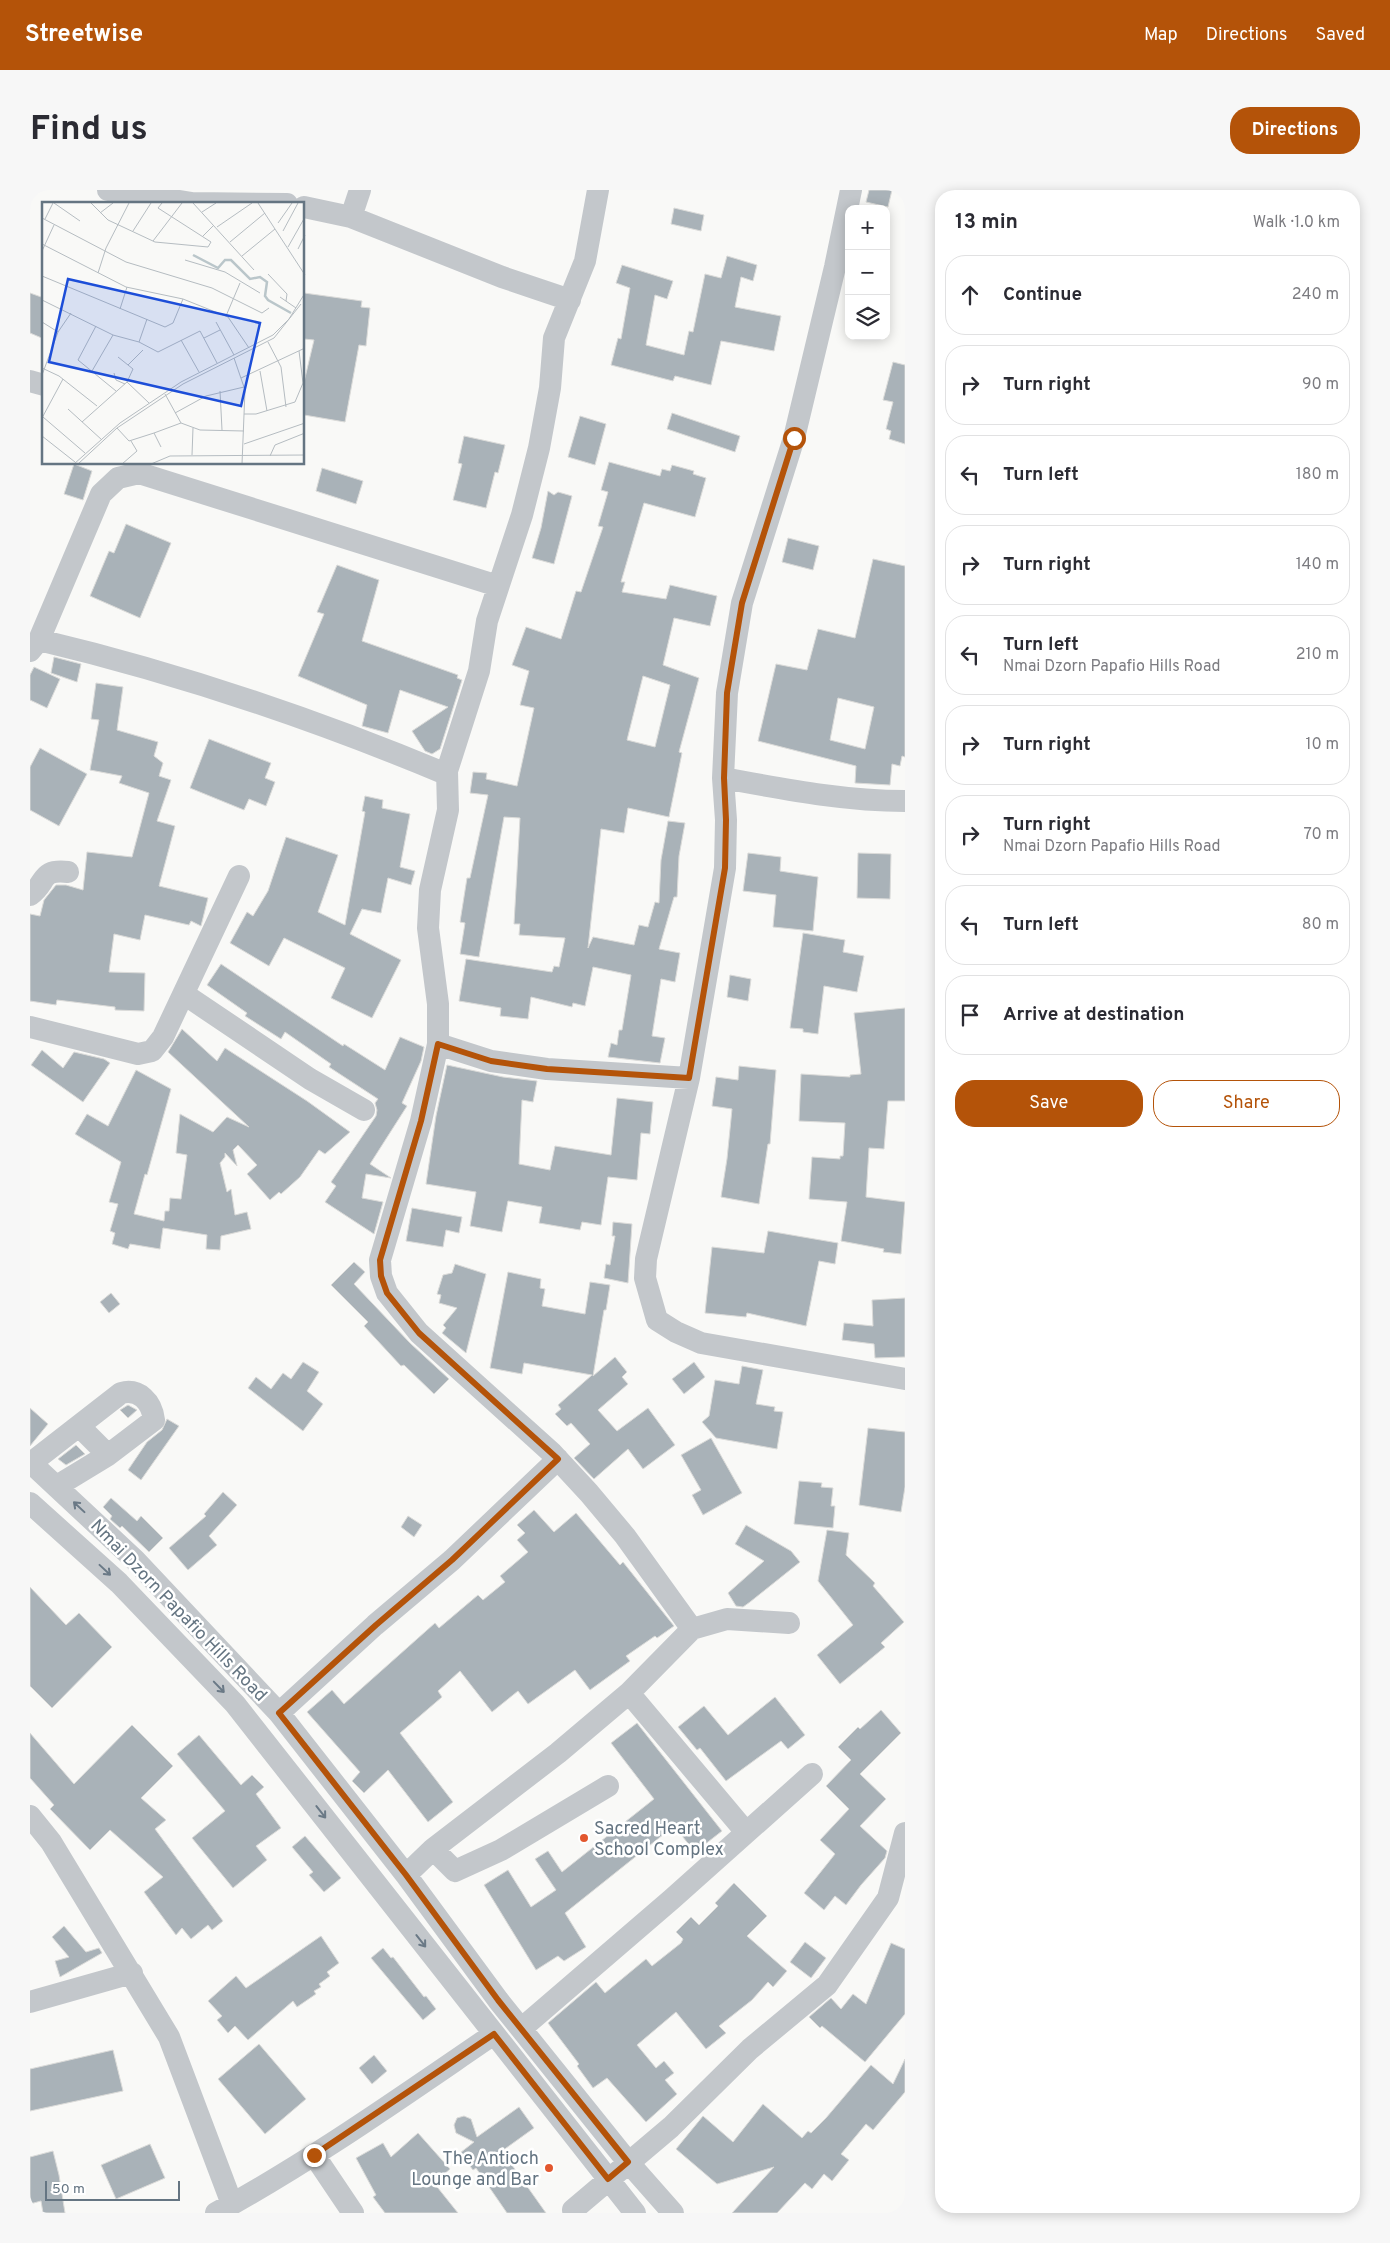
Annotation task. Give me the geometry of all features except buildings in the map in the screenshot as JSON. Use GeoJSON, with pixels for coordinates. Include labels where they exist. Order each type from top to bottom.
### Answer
{"type":"FeatureCollection","features":[{"type":"Feature","properties":{"kind":"street"},"geometry":{"type":"LineString","coordinates":[[108,190],[180,202]]}},
{"type":"Feature","properties":{"kind":"street"},"geometry":{"type":"LineString","coordinates":[[351,217],[360,190]]}},
{"type":"Feature","properties":{"kind":"street"},"geometry":{"type":"LineString","coordinates":[[598,190],[585,260],[554,338],[550,388],[539,448],[522,515],[487,622],[479,671],[446,774],[448,810],[430,890],[428,928],[438,1004],[438,1044],[421,1121],[380,1260],[381,1276],[387,1293],[419,1333],[558,1459],[625,1536],[692,1628]]}},
{"type":"Feature","properties":{"kind":"street"},"geometry":{"type":"LineString","coordinates":[[851,190],[794,438],[742,603],[727,693],[724,778],[726,820],[725,868],[689,1078],[646,1259],[645,1278],[658,1320],[676,1332],[701,1343],[905,1379]]}},
{"type":"Feature","properties":{"kind":"street"},"geometry":{"type":"LineString","coordinates":[[305,207],[351,217],[502,277],[570,300]]}},
{"type":"Feature","properties":{"kind":"street"},"geometry":{"type":"LineString","coordinates":[[446,774],[361,739],[143,666],[34,645],[101,494],[118,478],[139,472],[498,586]]}},
{"type":"Feature","properties":{"kind":"street"},"geometry":{"type":"LineString","coordinates":[[724,778],[816,795],[876,801],[905,801]]}},
{"type":"Feature","properties":{"kind":"street"},"geometry":{"type":"LineString","coordinates":[[30,895],[46,874],[54,871],[68,872]]}},
{"type":"Feature","properties":{"kind":"street"},"geometry":{"type":"LineString","coordinates":[[30,1027],[138,1054],[152,1051],[163,1038],[239,876]]}},
{"type":"Feature","properties":{"kind":"street"},"geometry":{"type":"LineString","coordinates":[[184,994],[310,1080],[364,1110]]}},
{"type":"Feature","properties":{"kind":"street"},"geometry":{"type":"LineString","coordinates":[[438,1044],[491,1061],[547,1069],[689,1078]]}},
{"type":"Feature","properties":{"kind":"street"},"geometry":{"type":"LineString","coordinates":[[31,1462],[121,1393],[132,1390],[140,1394],[153,1410],[154,1420],[108,1455],[57,1486]]}},
{"type":"Feature","properties":{"kind":"street"},"geometry":{"type":"LineString","coordinates":[[80,1426],[108,1455]]}},
{"type":"Feature","properties":{"kind":"street"},"geometry":{"type":"LineString","coordinates":[[279,1713],[376,1625],[452,1560],[558,1459]]}},
{"type":"Feature","properties":{"kind":"street","name":"Nmai Dzorn Papafio Hills Road"},"geometry":{"type":"LineString","coordinates":[[31,1462],[135,1560],[279,1713],[406,1875],[498,2000],[628,2162],[673,2213]]}},
{"type":"Feature","properties":{"kind":"street","name":"Nmai Dzorn Papafio Hills Road"},"geometry":{"type":"LineString","coordinates":[[30,1502],[119,1583],[236,1704],[635,2213]]}},
{"type":"Feature","properties":{"kind":"street"},"geometry":{"type":"LineString","coordinates":[[406,1875],[433,1850],[558,1753],[629,1693],[692,1628],[728,1619],[789,1623]]}},
{"type":"Feature","properties":{"kind":"street"},"geometry":{"type":"LineString","coordinates":[[629,1693],[745,1831]]}},
{"type":"Feature","properties":{"kind":"street"},"geometry":{"type":"LineString","coordinates":[[522,2028],[679,1893],[745,1831],[812,1774]]}},
{"type":"Feature","properties":{"kind":"street"},"geometry":{"type":"LineString","coordinates":[[433,1850],[455,1871],[502,1850],[608,1786]]}},
{"type":"Feature","properties":{"kind":"street"},"geometry":{"type":"LineString","coordinates":[[30,1816],[51,1842],[169,2037],[224,2209],[314,2155],[494,2034]]}},
{"type":"Feature","properties":{"kind":"street"},"geometry":{"type":"LineString","coordinates":[[587,2207],[608,2179],[671,2127],[750,2049],[827,1985],[888,1898],[903,1846]]}},
{"type":"Feature","properties":{"kind":"street"},"geometry":{"type":"LineString","coordinates":[[30,2002],[132,1973]]}},
{"type":"Feature","properties":{"kind":"street"},"geometry":{"type":"LineString","coordinates":[[314,2155],[353,2213]]}},
{"type":"Feature","properties":{"kind":"place","name":"Sacred Heart School Complex"},"geometry":{"type":"Point","coordinates":[584,1838]}},
{"type":"Feature","properties":{"kind":"place","name":"The Antioch Lounge and Bar"},"geometry":{"type":"Point","coordinates":[549,2168]}},
{"type":"Feature","properties":{"kind":"route"},"geometry":{"type":"LineString","coordinates":[[314,2155],[494,2034],[608,2179],[628,2162],[498,2000],[406,1875],[279,1713],[376,1625],[452,1560],[558,1459],[464,1376],[419,1333],[387,1293],[381,1276],[380,1260],[421,1121],[438,1044],[491,1061],[547,1069],[689,1078],[704,1003],[709,958],[725,868],[726,820],[724,778],[727,693],[742,603],[794,438]]}}]}
